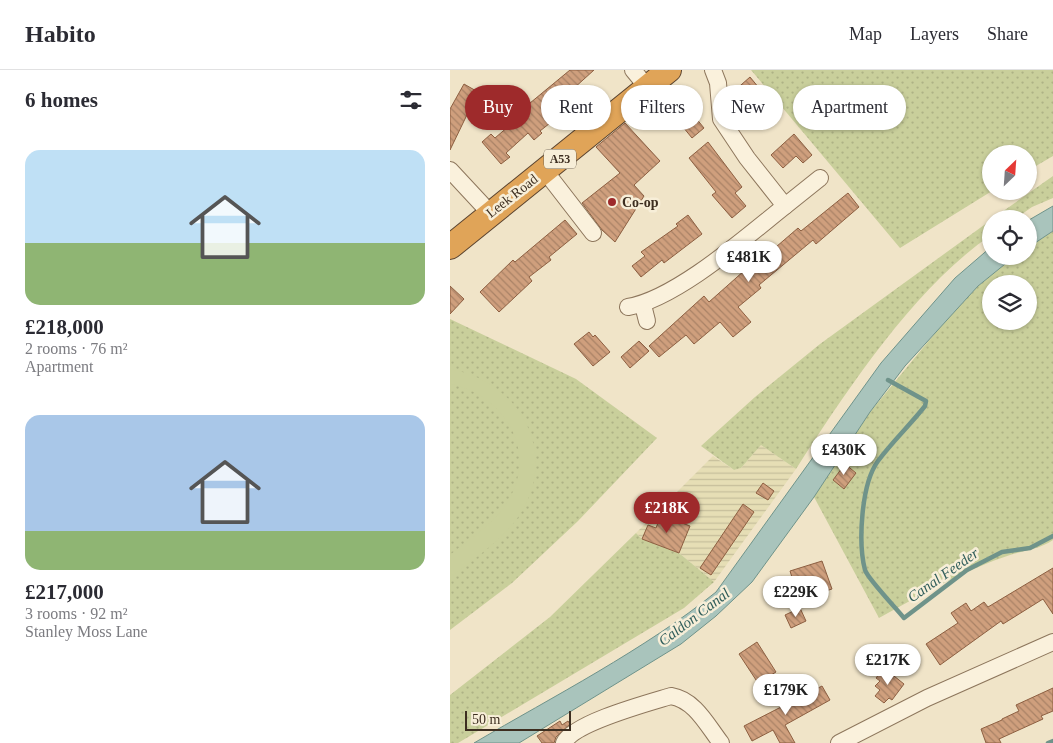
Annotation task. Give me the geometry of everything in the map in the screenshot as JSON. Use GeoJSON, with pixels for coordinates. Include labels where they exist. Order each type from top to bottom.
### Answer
{"type":"FeatureCollection","features":[{"type":"Feature","properties":{"kind":"highway","name":"Leek Road"},"geometry":{"type":"LineString","coordinates":[[450,247],[490,213],[545,171],[640,79],[669,70]]}},
{"type":"Feature","properties":{"kind":"street"},"geometry":{"type":"LineString","coordinates":[[713,70],[718,83],[721,119],[785,206]]}},
{"type":"Feature","properties":{"kind":"street"},"geometry":{"type":"LineString","coordinates":[[450,170],[490,213]]}},
{"type":"Feature","properties":{"kind":"street"},"geometry":{"type":"LineString","coordinates":[[545,171],[593,233]]}},
{"type":"Feature","properties":{"kind":"street"},"geometry":{"type":"LineString","coordinates":[[647,321],[635,306],[674,288],[724,255],[820,178]]}},
{"type":"Feature","properties":{"kind":"street"},"geometry":{"type":"LineString","coordinates":[[839,743],[927,698],[1053,642]]}},
{"type":"Feature","properties":{"kind":"street"},"geometry":{"type":"LineString","coordinates":[[564,743],[572,733],[604,718],[670,696],[682,698],[691,704],[721,743]]}},
{"type":"Feature","properties":{"kind":"shaded area"},"geometry":{"type":"Polygon","coordinates":[[[761,445],[796,469],[714,582],[679,553],[642,539],[636,533],[713,456],[734,470],[741,468],[761,445]]]}},
{"type":"Feature","properties":{"kind":"green space"},"geometry":{"type":"Polygon","coordinates":[[[751,70],[1053,70],[1053,156],[1038,165],[1038,145],[982,145],[982,197],[900,248],[801,130],[906,130],[906,85],[793,85],[793,120],[783,108],[783,85],[764,85],[751,70]]]}},
{"type":"Feature","properties":{"kind":"green space"},"geometry":{"type":"Polygon","coordinates":[[[1053,176],[1053,198],[1028,210],[1005,210],[1019,200],[1038,200],[1038,187],[1053,176]]]}},
{"type":"Feature","properties":{"kind":"green space"},"geometry":{"type":"Polygon","coordinates":[[[982,227],[982,242],[962,257],[908,312],[860,374],[796,469],[761,445],[741,468],[734,470],[701,446],[755,397],[820,344],[982,227]]]}},
{"type":"Feature","properties":{"kind":"green space"},"geometry":{"type":"Polygon","coordinates":[[[1053,231],[1053,540],[976,568],[879,618],[814,497],[870,412],[936,332],[982,283],[982,330],[1037,330],[1037,275],[992,275],[1004,265],[1037,265],[1037,242],[1053,231]]]}},
{"type":"Feature","properties":{"kind":"green space"},"geometry":{"type":"Polygon","coordinates":[[[450,319],[576,379],[657,438],[578,521],[512,583],[450,630],[450,319]]]}},
{"type":"Feature","properties":{"kind":"green space"},"geometry":{"type":"Polygon","coordinates":[[[450,369],[475,377],[497,389],[515,406],[527,426],[534,448],[535,472],[529,496],[516,520],[493,543],[450,578],[450,555],[486,527],[499,514],[515,488],[519,468],[518,449],[512,430],[502,414],[488,401],[470,390],[450,384],[450,369]]]}},
{"type":"Feature","properties":{"kind":"green space"},"geometry":{"type":"Polygon","coordinates":[[[636,533],[642,539],[679,553],[714,582],[684,608],[458,743],[450,743],[450,695],[550,617],[636,533]]]}},
{"type":"Feature","properties":{"kind":"water"},"geometry":{"type":"Polygon","coordinates":[[[1053,206],[1053,231],[1037,242],[1037,215],[1053,206]]]}},
{"type":"Feature","properties":{"kind":"water","name":"Caldon Canal"},"geometry":{"type":"Polygon","coordinates":[[[982,255],[982,265],[1004,265],[992,275],[982,275],[982,283],[905,366],[870,412],[814,497],[752,582],[716,616],[681,644],[519,743],[474,743],[629,653],[716,592],[881,363],[955,278],[982,255]]]}},
{"type":"Feature","properties":{"kind":"building"},"geometry":{"type":"Polygon","coordinates":[[[570,70],[594,70],[577,85],[552,85],[570,70]]]}},
{"type":"Feature","properties":{"kind":"building"},"geometry":{"type":"Polygon","coordinates":[[[750,77],[757,85],[741,85],[750,77]]]}},
{"type":"Feature","properties":{"kind":"building"},"geometry":{"type":"Polygon","coordinates":[[[464,84],[466,85],[465,119],[450,150],[450,109],[464,84]]]}},
{"type":"Feature","properties":{"kind":"building"},"geometry":{"type":"Polygon","coordinates":[[[541,94],[540,131],[542,133],[534,140],[528,133],[506,153],[510,157],[501,164],[482,142],[491,134],[495,138],[504,130],[531,130],[531,102],[541,94]]]}},
{"type":"Feature","properties":{"kind":"building"},"geometry":{"type":"Polygon","coordinates":[[[621,126],[621,130],[631,130],[660,161],[634,185],[644,196],[615,242],[602,230],[582,203],[620,173],[596,147],[621,126]]]}},
{"type":"Feature","properties":{"kind":"building"},"geometry":{"type":"Polygon","coordinates":[[[685,130],[702,130],[692,138],[685,130]]]}},
{"type":"Feature","properties":{"kind":"building"},"geometry":{"type":"Polygon","coordinates":[[[794,134],[812,155],[803,163],[796,156],[783,168],[771,155],[794,134]]]}},
{"type":"Feature","properties":{"kind":"building"},"geometry":{"type":"Polygon","coordinates":[[[708,142],[742,187],[735,193],[746,206],[732,218],[712,195],[716,192],[689,158],[708,142]]]}},
{"type":"Feature","properties":{"kind":"building"},"geometry":{"type":"Polygon","coordinates":[[[848,193],[859,207],[816,244],[813,240],[759,285],[761,288],[738,307],[751,322],[733,337],[720,322],[694,344],[686,335],[659,357],[649,346],[704,296],[709,302],[745,270],[747,272],[798,228],[801,231],[848,193]]]}},
{"type":"Feature","properties":{"kind":"building"},"geometry":{"type":"Polygon","coordinates":[[[688,215],[702,234],[664,263],[662,260],[641,277],[632,266],[645,256],[641,252],[678,226],[676,224],[688,215]]]}},
{"type":"Feature","properties":{"kind":"building"},"geometry":{"type":"Polygon","coordinates":[[[565,220],[577,234],[549,257],[551,260],[529,277],[532,281],[499,312],[480,292],[513,260],[515,262],[565,220]]]}},
{"type":"Feature","properties":{"kind":"building"},"geometry":{"type":"Polygon","coordinates":[[[450,286],[464,299],[450,314],[450,286]]]}},
{"type":"Feature","properties":{"kind":"building"},"geometry":{"type":"Polygon","coordinates":[[[589,332],[593,337],[595,335],[610,352],[593,366],[574,344],[589,332]]]}},
{"type":"Feature","properties":{"kind":"building"},"geometry":{"type":"Polygon","coordinates":[[[639,341],[649,351],[630,368],[621,357],[639,341]]]}},
{"type":"Feature","properties":{"kind":"building"},"geometry":{"type":"Polygon","coordinates":[[[845,464],[856,473],[844,489],[833,480],[845,464]]]}},
{"type":"Feature","properties":{"kind":"building"},"geometry":{"type":"Polygon","coordinates":[[[763,483],[774,491],[768,500],[756,493],[763,483]]]}},
{"type":"Feature","properties":{"kind":"building"},"geometry":{"type":"Polygon","coordinates":[[[743,504],[754,512],[711,575],[700,568],[743,504]]]}},
{"type":"Feature","properties":{"kind":"building"},"geometry":{"type":"Polygon","coordinates":[[[661,515],[690,526],[679,553],[642,539],[648,525],[656,528],[661,515]]]}},
{"type":"Feature","properties":{"kind":"building"},"geometry":{"type":"Polygon","coordinates":[[[822,561],[832,589],[804,598],[800,585],[795,587],[790,571],[822,561]]]}},
{"type":"Feature","properties":{"kind":"building"},"geometry":{"type":"Polygon","coordinates":[[[1053,568],[1053,614],[1043,599],[1003,624],[1001,621],[940,665],[926,644],[958,623],[951,613],[966,603],[971,611],[984,602],[988,607],[1053,568]]]}},
{"type":"Feature","properties":{"kind":"building"},"geometry":{"type":"Polygon","coordinates":[[[800,608],[806,621],[791,628],[785,615],[800,608]]]}},
{"type":"Feature","properties":{"kind":"building"},"geometry":{"type":"Polygon","coordinates":[[[757,642],[776,672],[758,683],[739,654],[757,642]]]}},
{"type":"Feature","properties":{"kind":"building"},"geometry":{"type":"Polygon","coordinates":[[[884,668],[904,684],[892,700],[889,698],[884,703],[875,696],[880,690],[875,686],[880,681],[876,678],[884,668]]]}},
{"type":"Feature","properties":{"kind":"building"},"geometry":{"type":"Polygon","coordinates":[[[822,686],[830,700],[785,725],[795,743],[780,743],[773,730],[752,741],[744,726],[822,686]]]}},
{"type":"Feature","properties":{"kind":"building"},"geometry":{"type":"Polygon","coordinates":[[[1053,688],[1053,711],[1041,716],[1043,719],[999,739],[1001,743],[986,743],[981,729],[1019,711],[1016,705],[1053,688]]]}},
{"type":"Feature","properties":{"kind":"building"},"geometry":{"type":"Polygon","coordinates":[[[560,721],[562,725],[568,721],[570,724],[556,737],[554,743],[542,743],[537,736],[560,721]]]}},
{"type":"Feature","properties":{"kind":"waterway","name":"Canal Feeder"},"geometry":{"type":"LineString","coordinates":[[888,380],[926,401],[925,406],[883,454],[872,471],[862,514],[862,545],[867,574],[904,618],[967,570],[1002,552],[1030,548],[1053,536]]}},
{"type":"Feature","properties":{"kind":"waterway"},"geometry":{"type":"LineString","coordinates":[[1048,743],[1053,741]]}},
{"type":"Feature","properties":{"kind":"place","name":"Co-op"},"geometry":{"type":"Point","coordinates":[612,202]}}]}
